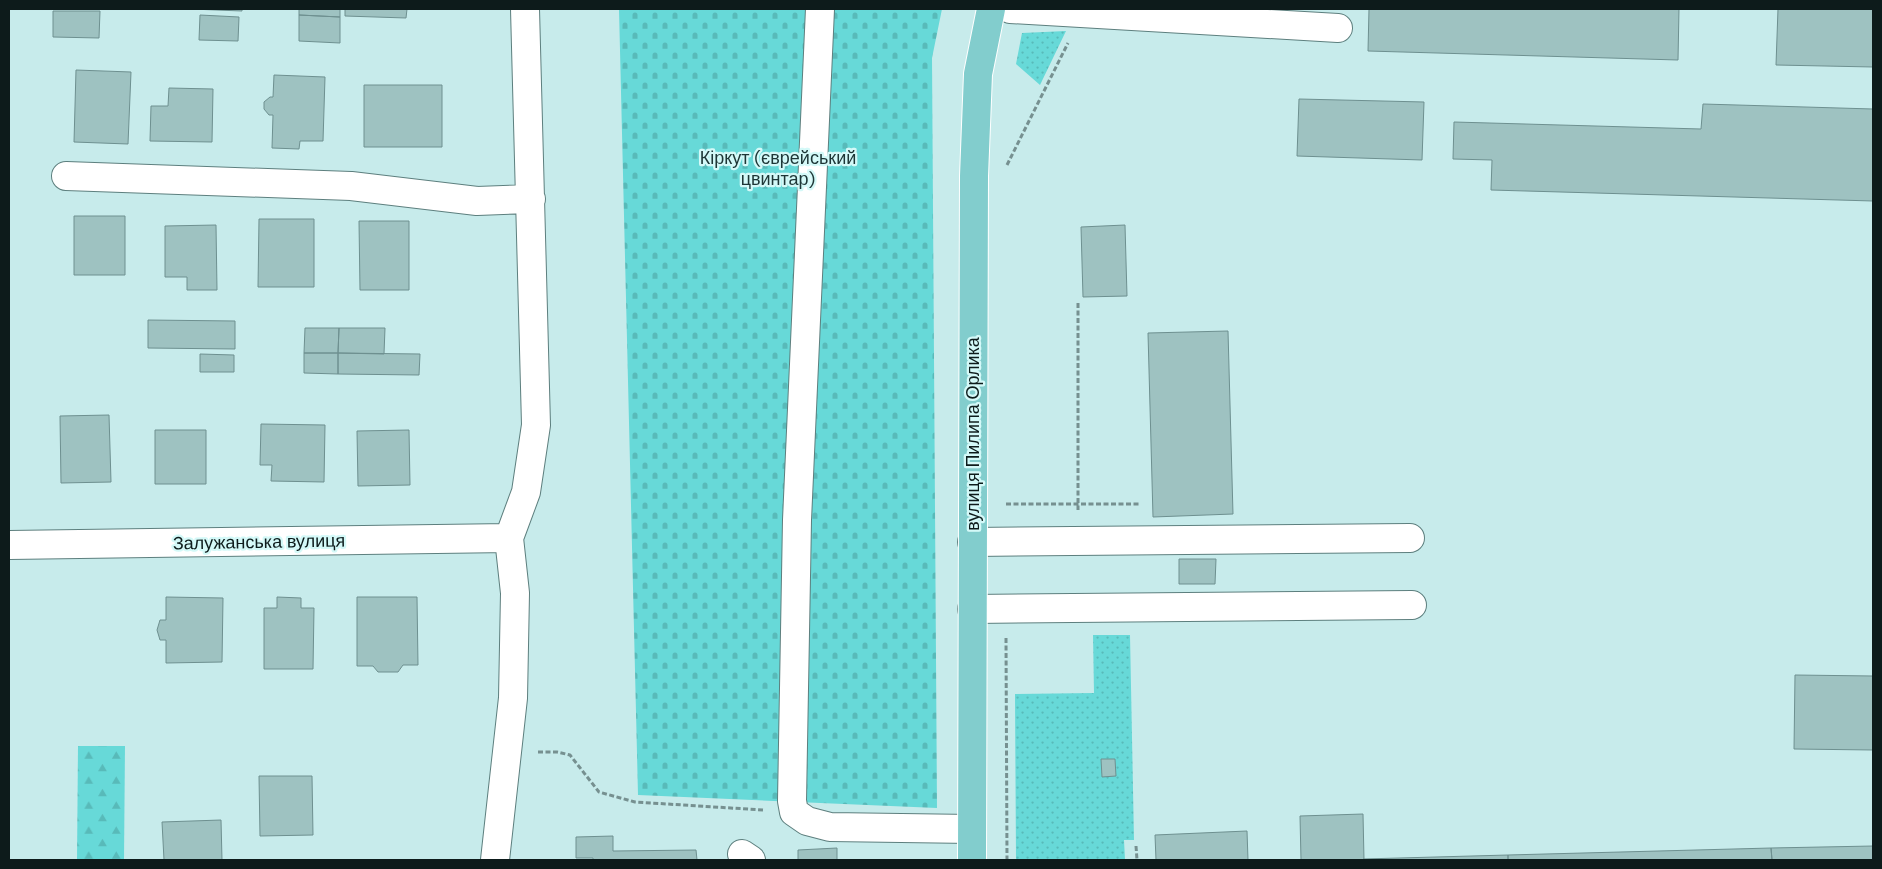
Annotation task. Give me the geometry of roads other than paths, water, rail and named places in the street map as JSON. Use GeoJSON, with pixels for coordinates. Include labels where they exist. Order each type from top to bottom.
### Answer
{"type":"FeatureCollection","features":[{"type":"Feature","properties":{"kind":"main road","name":"вулиця Пилипа Орлика"},"geometry":{"type":"LineString","coordinates":[[972,860],[974,176],[978,74],[991,9]]}},
{"type":"Feature","properties":{"kind":"street"},"geometry":{"type":"LineString","coordinates":[[494,860],[512,698],[516,593],[509,538],[526,492],[536,425],[525,9]]}},
{"type":"Feature","properties":{"kind":"street"},"geometry":{"type":"LineString","coordinates":[[820,9],[797,520],[792,801],[794,812],[807,821],[830,828],[972,829]]}},
{"type":"Feature","properties":{"kind":"street"},"geometry":{"type":"LineString","coordinates":[[1010,9],[1338,28]]}},
{"type":"Feature","properties":{"kind":"street"},"geometry":{"type":"LineString","coordinates":[[66,176],[351,186],[477,202],[531,200]]}},
{"type":"Feature","properties":{"kind":"street","name":"Залужанська вулиця"},"geometry":{"type":"LineString","coordinates":[[9,546],[509,538]]}},
{"type":"Feature","properties":{"kind":"street"},"geometry":{"type":"LineString","coordinates":[[972,542],[1410,538]]}},
{"type":"Feature","properties":{"kind":"street"},"geometry":{"type":"LineString","coordinates":[[972,608],[1412,605]]}},
{"type":"Feature","properties":{"kind":"park label","name":"Кіркут (єврейський цвинтар)"},"geometry":{"type":"Point","coordinates":[778,168]}}]}
